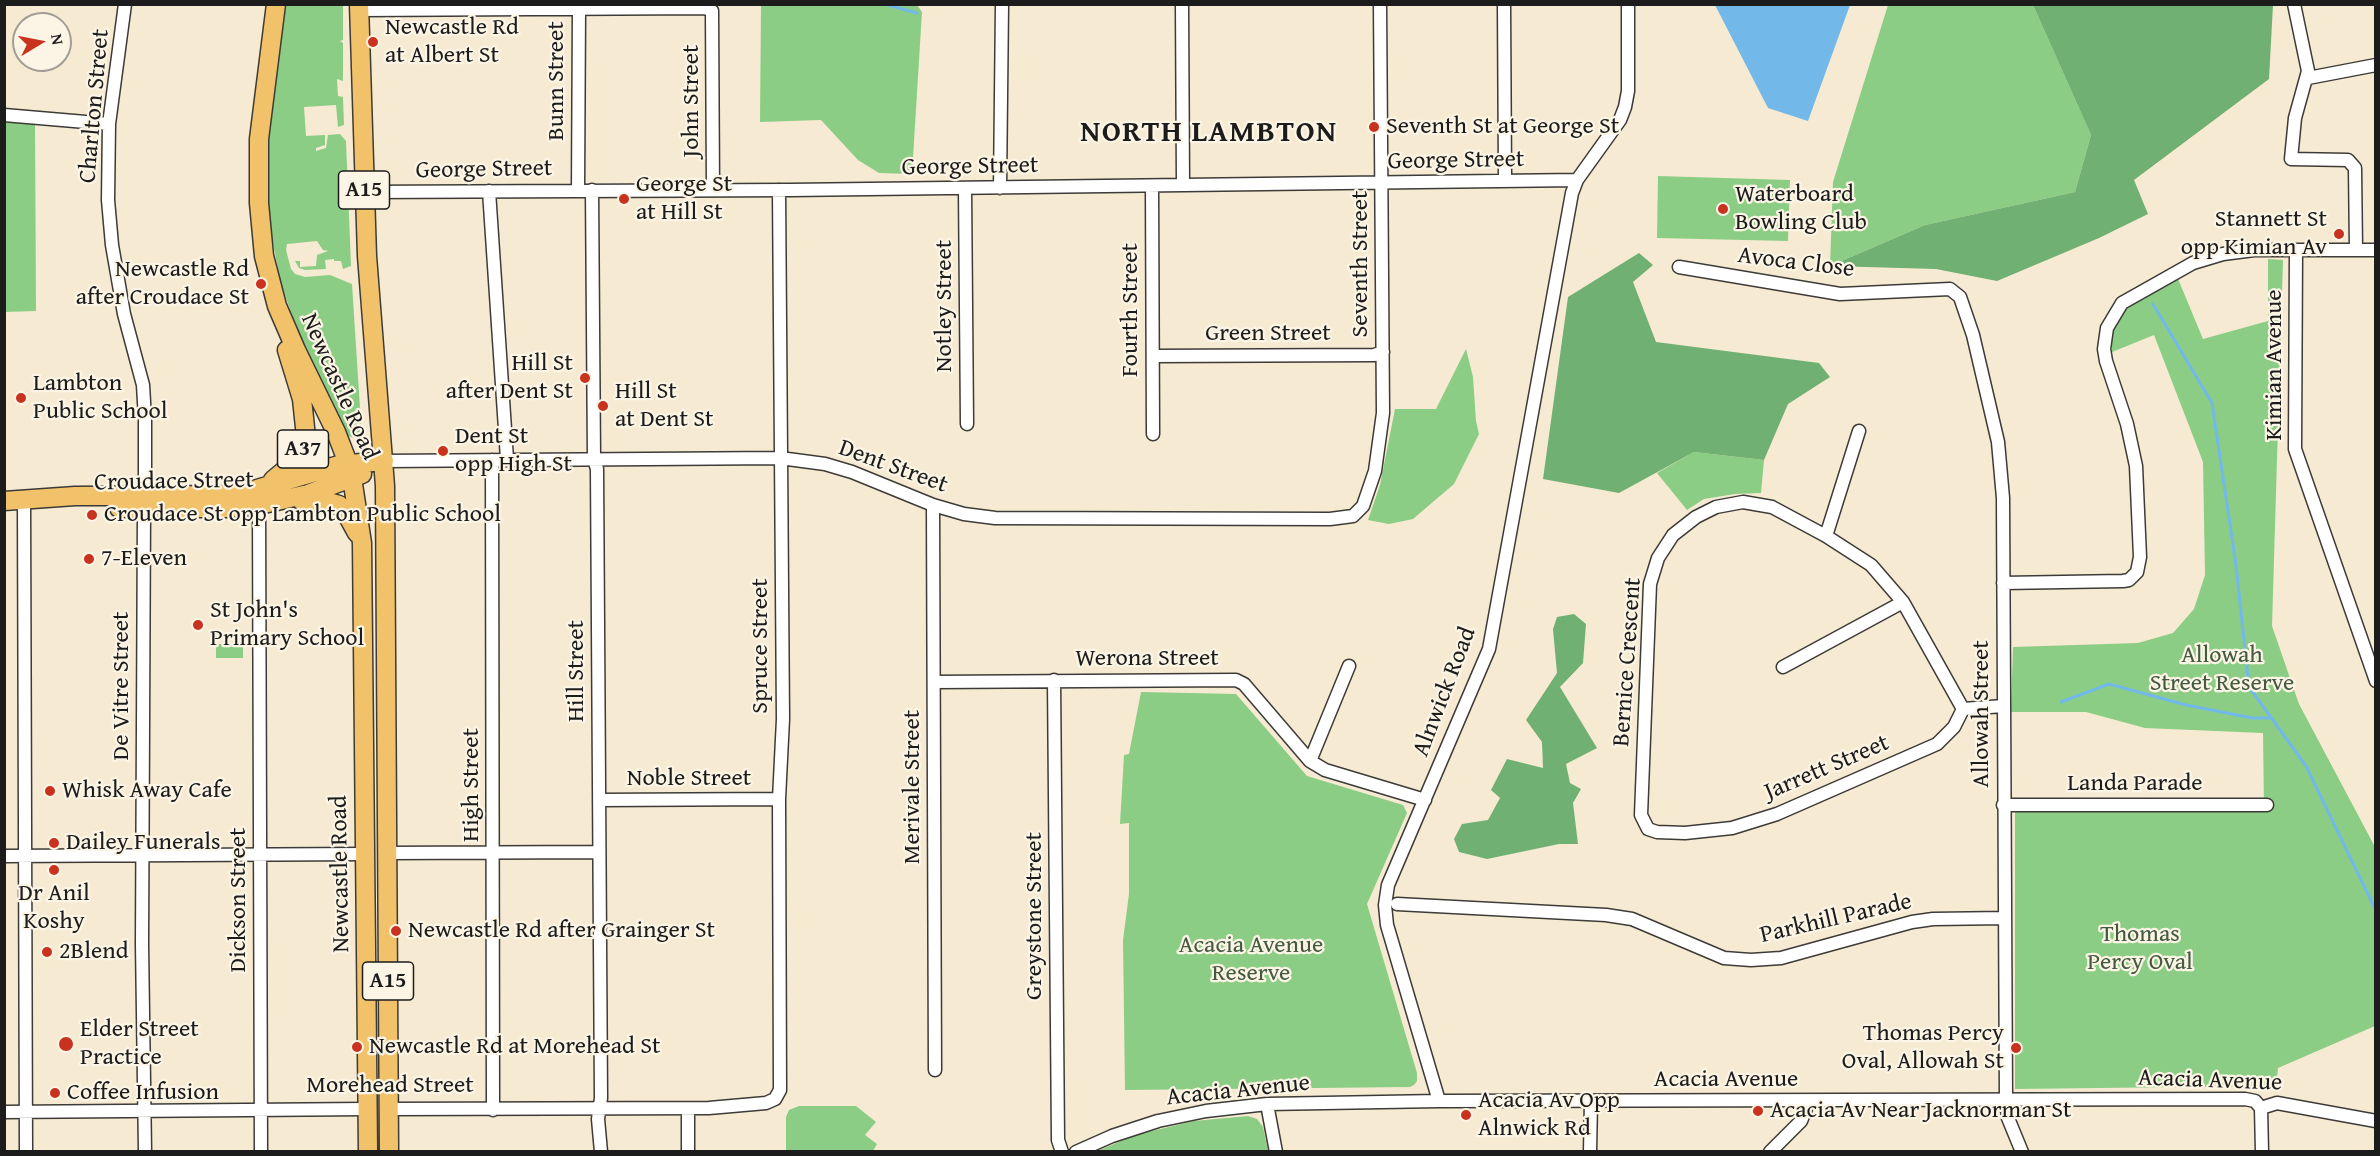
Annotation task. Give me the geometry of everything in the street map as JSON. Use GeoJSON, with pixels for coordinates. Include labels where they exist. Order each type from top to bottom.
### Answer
{"type":"FeatureCollection","features":[{"type":"Feature","properties":{"kind":"highway","name":"Newcastle Road"},"geometry":{"type":"LineString","coordinates":[[274,5],[259,139],[258,182],[264,256],[277,306],[336,432],[351,471],[362,543],[368,1152]]}},
{"type":"Feature","properties":{"kind":"highway","name":"Newcastle Road"},"geometry":{"type":"LineString","coordinates":[[359,7],[364,192],[384,461],[389,1152]]}},
{"type":"Feature","properties":{"kind":"highway","name":"A37"},"geometry":{"type":"LineString","coordinates":[[244,492],[270,482],[287,470],[301,454],[306,437],[302,399],[277,306]]}},
{"type":"Feature","properties":{"kind":"highway","name":"Croudace Street"},"geometry":{"type":"LineString","coordinates":[[144,502],[227,495],[351,471],[384,461]]}},
{"type":"Feature","properties":{"kind":"highway","name":"Croudace Street"},"geometry":{"type":"LineString","coordinates":[[4,501],[75,496],[227,508],[260,506],[280,502],[351,471]]}},
{"type":"Feature","properties":{"kind":"highway"},"geometry":{"type":"LineString","coordinates":[[280,502],[322,500],[339,505],[346,513],[362,543]]}},
{"type":"Feature","properties":{"kind":"highway","name":"Morehead Street"},"geometry":{"type":"LineString","coordinates":[[367,1109],[389,1109]]}},
{"type":"Feature","properties":{"kind":"street","name":"Charlton Street"},"geometry":{"type":"LineString","coordinates":[[125,4],[109,124],[108,192],[112,244],[124,314],[140,370],[145,402],[144,502]]}},
{"type":"Feature","properties":{"kind":"street"},"geometry":{"type":"LineString","coordinates":[[1000,188],[1002,4]]}},
{"type":"Feature","properties":{"kind":"street"},"geometry":{"type":"LineString","coordinates":[[1182,4],[1184,185]]}},
{"type":"Feature","properties":{"kind":"street","name":"Seventh Street"},"geometry":{"type":"LineString","coordinates":[[1353,516],[1363,506],[1375,471],[1383,413],[1380,4]]}},
{"type":"Feature","properties":{"kind":"street"},"geometry":{"type":"LineString","coordinates":[[1504,4],[1505,180]]}},
{"type":"Feature","properties":{"kind":"street"},"geometry":{"type":"LineString","coordinates":[[1577,180],[1620,120],[1625,106],[1628,91],[1628,4]]}},
{"type":"Feature","properties":{"kind":"street"},"geometry":{"type":"LineString","coordinates":[[2294,4],[2308,75],[2295,118],[2291,159],[2348,160],[2355,168],[2356,250]]}},
{"type":"Feature","properties":{"kind":"street"},"geometry":{"type":"LineString","coordinates":[[359,7],[579,9],[636,7]]}},
{"type":"Feature","properties":{"kind":"street","name":"John Street"},"geometry":{"type":"LineString","coordinates":[[636,7],[705,8],[712,12],[713,190]]}},
{"type":"Feature","properties":{"kind":"street","name":"Bunn Street"},"geometry":{"type":"LineString","coordinates":[[579,9],[585,190]]}},
{"type":"Feature","properties":{"kind":"street"},"geometry":{"type":"LineString","coordinates":[[2308,75],[2376,59]]}},
{"type":"Feature","properties":{"kind":"street"},"geometry":{"type":"LineString","coordinates":[[2308,75],[2376,65]]}},
{"type":"Feature","properties":{"kind":"street"},"geometry":{"type":"LineString","coordinates":[[4,115],[109,124]]}},
{"type":"Feature","properties":{"kind":"street","name":"George Street"},"geometry":{"type":"LineString","coordinates":[[364,192],[1000,188],[1577,180]]}},
{"type":"Feature","properties":{"kind":"street","name":"Alnwick Road"},"geometry":{"type":"LineString","coordinates":[[1439,1101],[1387,925],[1385,909],[1389,885],[1489,649],[1572,194],[1577,180]]}},
{"type":"Feature","properties":{"kind":"street","name":"Fourth Street"},"geometry":{"type":"LineString","coordinates":[[1152,186],[1153,434]]}},
{"type":"Feature","properties":{"kind":"street","name":"Notley Street"},"geometry":{"type":"LineString","coordinates":[[965,188],[967,424]]}},
{"type":"Feature","properties":{"kind":"street","name":"Hill Street"},"geometry":{"type":"LineString","coordinates":[[585,190],[594,459],[597,469],[598,1119],[601,1152]]}},
{"type":"Feature","properties":{"kind":"street","name":"Spruce Street"},"geometry":{"type":"LineString","coordinates":[[775,1099],[780,1090],[779,799],[783,719],[779,190]]}},
{"type":"Feature","properties":{"kind":"street"},"geometry":{"type":"LineString","coordinates":[[489,191],[507,459]]}},
{"type":"Feature","properties":{"kind":"street"},"geometry":{"type":"LineString","coordinates":[[2003,583],[2123,581],[2129,580],[2138,572],[2140,557],[2136,466],[2127,424],[2106,361],[2104,348],[2107,328],[2122,303],[2182,268],[2209,257],[2254,250],[2376,250]]}},
{"type":"Feature","properties":{"kind":"street","name":"Kimian Avenue"},"geometry":{"type":"LineString","coordinates":[[2296,250],[2295,449],[2376,681]]}},
{"type":"Feature","properties":{"kind":"street","name":"Avoca Close"},"geometry":{"type":"LineString","coordinates":[[1679,267],[1840,294],[1944,289]]}},
{"type":"Feature","properties":{"kind":"street","name":"Allowah Street"},"geometry":{"type":"LineString","coordinates":[[1944,289],[1950,289],[1960,297],[1973,335],[1998,442],[2003,498],[2006,1100],[2008,1118],[2022,1152]]}},
{"type":"Feature","properties":{"kind":"street","name":"Green Street"},"geometry":{"type":"LineString","coordinates":[[1153,356],[1374,354],[1383,352]]}},
{"type":"Feature","properties":{"kind":"street"},"geometry":{"type":"LineString","coordinates":[[1826,536],[1859,431]]}},
{"type":"Feature","properties":{"kind":"street","name":"Dent Street"},"geometry":{"type":"LineString","coordinates":[[384,461],[780,458],[825,464],[852,472],[933,505],[975,515],[1028,519],[1330,519],[1353,516]]}},
{"type":"Feature","properties":{"kind":"street","name":"High Street"},"geometry":{"type":"LineString","coordinates":[[492,460],[493,1110]]}},
{"type":"Feature","properties":{"kind":"street"},"geometry":{"type":"LineString","coordinates":[[24,501],[27,856],[26,1152]]}},
{"type":"Feature","properties":{"kind":"street","name":"De Vitre Street"},"geometry":{"type":"LineString","coordinates":[[144,502],[143,1111],[145,1152]]}},
{"type":"Feature","properties":{"kind":"street","name":"Bernice Crescent"},"geometry":{"type":"LineString","coordinates":[[1648,829],[1641,815],[1650,584],[1658,558],[1673,535],[1716,507],[1743,502],[1772,507],[1826,536],[1871,565],[1903,602],[1963,709]]}},
{"type":"Feature","properties":{"kind":"street","name":"Merivale Street"},"geometry":{"type":"LineString","coordinates":[[933,505],[935,1070]]}},
{"type":"Feature","properties":{"kind":"street","name":"Dickson Street"},"geometry":{"type":"LineString","coordinates":[[260,506],[261,1152]]}},
{"type":"Feature","properties":{"kind":"street"},"geometry":{"type":"LineString","coordinates":[[1783,667],[1903,602]]}},
{"type":"Feature","properties":{"kind":"street"},"geometry":{"type":"LineString","coordinates":[[1310,761],[1348,666]]}},
{"type":"Feature","properties":{"kind":"street","name":"Greystone Street"},"geometry":{"type":"LineString","coordinates":[[1054,680],[1058,1140],[1062,1152]]}},
{"type":"Feature","properties":{"kind":"street","name":"Werona Street"},"geometry":{"type":"LineString","coordinates":[[934,682],[1236,680],[1244,684],[1310,761],[1325,770],[1425,800]]}},
{"type":"Feature","properties":{"kind":"street"},"geometry":{"type":"LineString","coordinates":[[1963,709],[2003,706]]}},
{"type":"Feature","properties":{"kind":"street","name":"Jarrett Street"},"geometry":{"type":"LineString","coordinates":[[1648,829],[1657,832],[1684,833],[1732,828],[1777,813],[1937,744],[1954,727],[1963,709]]}},
{"type":"Feature","properties":{"kind":"street","name":"Noble Street"},"geometry":{"type":"LineString","coordinates":[[599,800],[779,799]]}},
{"type":"Feature","properties":{"kind":"street","name":"Landa Parade"},"geometry":{"type":"LineString","coordinates":[[2003,805],[2267,805]]}},
{"type":"Feature","properties":{"kind":"street"},"geometry":{"type":"LineString","coordinates":[[387,853],[599,852]]}},
{"type":"Feature","properties":{"kind":"street"},"geometry":{"type":"LineString","coordinates":[[4,856],[365,854]]}},
{"type":"Feature","properties":{"kind":"street","name":"Parkhill Parade"},"geometry":{"type":"LineString","coordinates":[[1397,904],[1606,915],[1632,919],[1724,958],[1751,960],[1781,957],[1912,922],[1933,919],[2005,918]]}},
{"type":"Feature","properties":{"kind":"street","name":"Morehead Street"},"geometry":{"type":"LineString","coordinates":[[389,1109],[688,1109],[766,1103],[775,1099]]}},
{"type":"Feature","properties":{"kind":"street","name":"Acacia Avenue"},"geometry":{"type":"LineString","coordinates":[[1076,1152],[1112,1136],[1158,1121],[1206,1111],[1267,1104],[1439,1101],[2246,1099],[2255,1101],[2261,1108],[2277,1103],[2376,1121]]}},
{"type":"Feature","properties":{"kind":"street"},"geometry":{"type":"LineString","coordinates":[[1590,1152],[1591,1101]]}},
{"type":"Feature","properties":{"kind":"street"},"geometry":{"type":"LineString","coordinates":[[1770,1152],[1801,1121],[1809,1101]]}},
{"type":"Feature","properties":{"kind":"street"},"geometry":{"type":"LineString","coordinates":[[1267,1104],[1276,1152]]}},
{"type":"Feature","properties":{"kind":"street"},"geometry":{"type":"LineString","coordinates":[[2261,1108],[2262,1152]]}},
{"type":"Feature","properties":{"kind":"street","name":"Morehead Street"},"geometry":{"type":"LineString","coordinates":[[4,1112],[367,1109]]}},
{"type":"Feature","properties":{"kind":"street"},"geometry":{"type":"LineString","coordinates":[[688,1109],[688,1152]]}},
{"type":"Feature","properties":{"kind":"green space"},"geometry":{"type":"Polygon","coordinates":[[[285,5],[343,5],[343,40],[340,41],[343,43],[343,81],[337,79],[338,96],[343,97],[344,125],[338,127],[336,105],[304,107],[306,136],[325,135],[325,145],[316,148],[316,151],[326,148],[328,135],[340,134],[346,141],[351,266],[343,269],[341,261],[334,261],[334,259],[325,260],[326,269],[299,268],[295,261],[300,261],[300,267],[316,266],[317,255],[328,251],[323,250],[317,241],[287,244],[286,250],[291,269],[295,274],[305,277],[330,275],[352,284],[362,439],[347,436],[306,357],[280,280],[267,211],[268,135],[285,5]]]}},
{"type":"Feature","properties":{"kind":"green space"},"geometry":{"type":"Polygon","coordinates":[[[761,5],[917,5],[922,12],[912,174],[879,173],[858,160],[821,120],[760,122],[761,5]]]}},
{"type":"Feature","properties":{"kind":"green space"},"geometry":{"type":"Polygon","coordinates":[[[1888,5],[2033,5],[2091,135],[2075,192],[1925,225],[1830,266],[1833,182],[1888,5]]]}},
{"type":"Feature","properties":{"kind":"green space"},"geometry":{"type":"Polygon","coordinates":[[[2033,5],[2273,5],[2269,79],[2134,180],[2148,214],[2099,238],[1997,281],[1936,269],[1830,266],[1925,225],[2075,192],[2091,135],[2033,5]]]}},
{"type":"Feature","properties":{"kind":"green space"},"geometry":{"type":"Polygon","coordinates":[[[4,120],[35,123],[36,311],[5,312],[4,120]]]}},
{"type":"Feature","properties":{"kind":"green space","name":"Waterboard Bowling Club"},"geometry":{"type":"Polygon","coordinates":[[[1658,176],[1790,180],[1788,241],[1657,238],[1658,176]]]}},
{"type":"Feature","properties":{"kind":"green space"},"geometry":{"type":"Polygon","coordinates":[[[1639,253],[1653,265],[1633,282],[1656,342],[1819,363],[1830,377],[1788,404],[1764,460],[1694,452],[1619,493],[1543,479],[1568,297],[1639,253]]]}},
{"type":"Feature","properties":{"kind":"green space"},"geometry":{"type":"Polygon","coordinates":[[[2268,259],[2283,260],[2272,626],[2299,704],[2375,847],[2375,1026],[2278,1068],[2276,1089],[2266,1086],[2015,1089],[2015,811],[2264,809],[2263,733],[2145,728],[2086,712],[2011,712],[2013,647],[2138,643],[2173,633],[2194,609],[2205,575],[2203,462],[2154,335],[2112,352],[2112,321],[2130,300],[2176,274],[2203,339],[2268,321],[2268,259]]]}},
{"type":"Feature","properties":{"kind":"green space"},"geometry":{"type":"Polygon","coordinates":[[[1466,349],[1473,377],[1479,434],[1454,484],[1413,519],[1389,524],[1368,520],[1380,485],[1395,409],[1436,409],[1466,349]]]}},
{"type":"Feature","properties":{"kind":"green space"},"geometry":{"type":"Polygon","coordinates":[[[1694,452],[1764,460],[1761,493],[1704,499],[1687,510],[1657,473],[1694,452]]]}},
{"type":"Feature","properties":{"kind":"green space"},"geometry":{"type":"Polygon","coordinates":[[[1574,614],[1586,624],[1583,663],[1560,687],[1597,748],[1566,764],[1570,783],[1581,789],[1573,803],[1578,844],[1559,844],[1487,859],[1459,852],[1454,839],[1462,824],[1488,820],[1500,798],[1491,790],[1507,759],[1543,768],[1542,742],[1526,720],[1557,673],[1553,629],[1557,617],[1574,614]]]}},
{"type":"Feature","properties":{"kind":"green space"},"geometry":{"type":"Polygon","coordinates":[[[216,644],[243,644],[243,658],[216,658],[216,644]]]}},
{"type":"Feature","properties":{"kind":"green space","name":"Acacia Avenue Reserve"},"geometry":{"type":"Polygon","coordinates":[[[1141,692],[1236,694],[1307,776],[1403,805],[1407,813],[1367,904],[1417,1073],[1417,1081],[1414,1085],[1410,1087],[1125,1090],[1123,940],[1129,894],[1129,823],[1120,824],[1124,755],[1129,754],[1141,692]]]}},
{"type":"Feature","properties":{"kind":"green space"},"geometry":{"type":"Polygon","coordinates":[[[799,1106],[856,1106],[876,1122],[865,1135],[877,1144],[873,1151],[786,1151],[786,1117],[789,1110],[799,1106]]]}},
{"type":"Feature","properties":{"kind":"green space"},"geometry":{"type":"Polygon","coordinates":[[[1248,1116],[1257,1119],[1263,1127],[1268,1151],[1095,1152],[1135,1135],[1194,1121],[1248,1116]]]}},
{"type":"Feature","properties":{"kind":"water"},"geometry":{"type":"Polygon","coordinates":[[[1715,5],[1850,5],[1808,121],[1768,108],[1715,5]]]}},
{"type":"Feature","properties":{"kind":"waterway"},"geometry":{"type":"LineString","coordinates":[[884,4],[917,13]]}},
{"type":"Feature","properties":{"kind":"waterway"},"geometry":{"type":"LineString","coordinates":[[2153,304],[2212,403],[2236,565],[2249,687],[2306,766],[2376,911]]}},
{"type":"Feature","properties":{"kind":"waterway"},"geometry":{"type":"LineString","coordinates":[[2061,702],[2109,684],[2186,705],[2252,718],[2271,718]]}},
{"type":"Feature","properties":{"kind":"place","name":"Newcastle Rd at Albert St"},"geometry":{"type":"Point","coordinates":[373,42]}},
{"type":"Feature","properties":{"kind":"place","name":"Seventh St at George St"},"geometry":{"type":"Point","coordinates":[1374,127]}},
{"type":"Feature","properties":{"kind":"place","name":"George St at Hill St"},"geometry":{"type":"Point","coordinates":[624,199]}},
{"type":"Feature","properties":{"kind":"place","name":"Waterboard Bowling Club"},"geometry":{"type":"Point","coordinates":[1723,209]}},
{"type":"Feature","properties":{"kind":"place","name":"Stannett St opp Kimian Av"},"geometry":{"type":"Point","coordinates":[2339,234]}},
{"type":"Feature","properties":{"kind":"place","name":"Newcastle Rd after Croudace St"},"geometry":{"type":"Point","coordinates":[261,284]}},
{"type":"Feature","properties":{"kind":"place","name":"Hill St after Dent St"},"geometry":{"type":"Point","coordinates":[585,378]}},
{"type":"Feature","properties":{"kind":"place","name":"Lambton Public School"},"geometry":{"type":"Point","coordinates":[21,398]}},
{"type":"Feature","properties":{"kind":"place","name":"Hill St at Dent St"},"geometry":{"type":"Point","coordinates":[603,406]}},
{"type":"Feature","properties":{"kind":"place","name":"Dent St opp High St"},"geometry":{"type":"Point","coordinates":[443,451]}},
{"type":"Feature","properties":{"kind":"place","name":"Croudace St opp Lambton Public School"},"geometry":{"type":"Point","coordinates":[92,515]}},
{"type":"Feature","properties":{"kind":"place","name":"7-Eleven"},"geometry":{"type":"Point","coordinates":[89,559]}},
{"type":"Feature","properties":{"kind":"place","name":"St John's Primary School"},"geometry":{"type":"Point","coordinates":[198,625]}},
{"type":"Feature","properties":{"kind":"place","name":"Whisk Away Cafe"},"geometry":{"type":"Point","coordinates":[50,791]}},
{"type":"Feature","properties":{"kind":"place","name":"Dailey Funerals"},"geometry":{"type":"Point","coordinates":[54,843]}},
{"type":"Feature","properties":{"kind":"place","name":"Dr Anil Koshy"},"geometry":{"type":"Point","coordinates":[54,870]}},
{"type":"Feature","properties":{"kind":"place","name":"Newcastle Rd after Grainger St"},"geometry":{"type":"Point","coordinates":[396,931]}},
{"type":"Feature","properties":{"kind":"place","name":"2Blend"},"geometry":{"type":"Point","coordinates":[47,952]}},
{"type":"Feature","properties":{"kind":"place","name":"Elder Street Practice"},"geometry":{"type":"Point","coordinates":[66,1044]}},
{"type":"Feature","properties":{"kind":"place","name":"Newcastle Rd at Morehead St"},"geometry":{"type":"Point","coordinates":[357,1047]}},
{"type":"Feature","properties":{"kind":"place","name":"Thomas Percy Oval, Allowah St"},"geometry":{"type":"Point","coordinates":[2016,1048]}},
{"type":"Feature","properties":{"kind":"place","name":"Coffee Infusion"},"geometry":{"type":"Point","coordinates":[55,1093]}},
{"type":"Feature","properties":{"kind":"place","name":"Acacia Av Near Jacknorman St"},"geometry":{"type":"Point","coordinates":[1758,1111]}},
{"type":"Feature","properties":{"kind":"place","name":"Acacia Av Opp Alnwick Rd"},"geometry":{"type":"Point","coordinates":[1466,1115]}},
{"type":"Feature","properties":{"kind":"district","name":"NORTH LAMBTON"},"geometry":{"type":"Point","coordinates":[1209,133]}},
{"type":"Feature","properties":{"kind":"park label","name":"Allowah Street Reserve"},"geometry":{"type":"Point","coordinates":[2222,670]}},
{"type":"Feature","properties":{"kind":"park label","name":"Thomas Percy Oval"},"geometry":{"type":"Point","coordinates":[2140,949]}}]}
